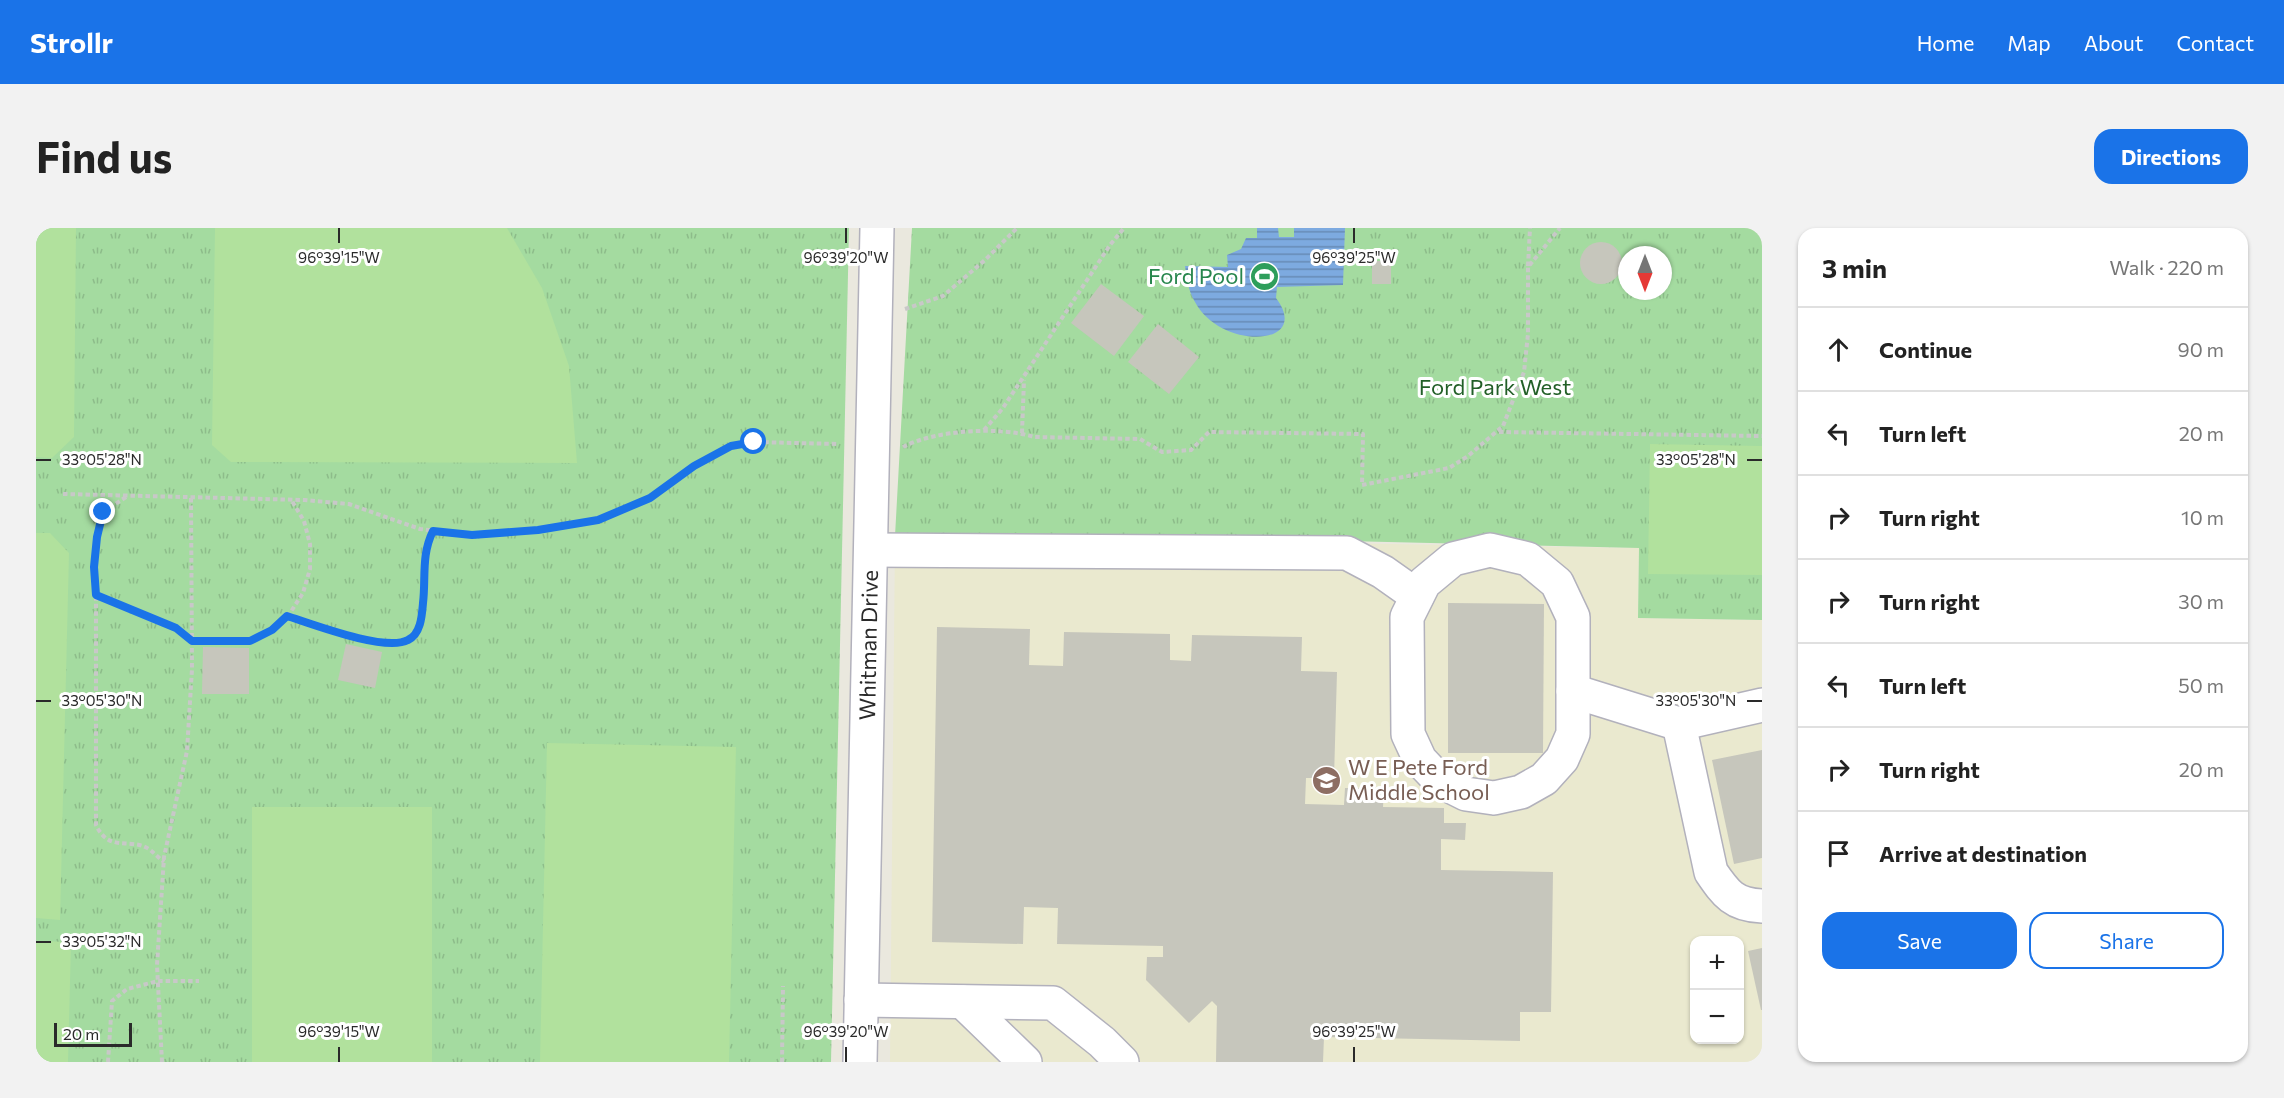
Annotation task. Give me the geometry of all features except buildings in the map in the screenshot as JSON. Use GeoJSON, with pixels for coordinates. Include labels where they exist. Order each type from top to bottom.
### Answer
{"type":"FeatureCollection","features":[{"type":"Feature","properties":{"kind":"street","name":"Whitman Drive"},"geometry":{"type":"LineString","coordinates":[[860,1062],[877,228]]}},
{"type":"Feature","properties":{"kind":"street"},"geometry":{"type":"LineString","coordinates":[[871,550],[1347,553],[1383,572],[1417,596]]}},
{"type":"Feature","properties":{"kind":"street"},"geometry":{"type":"LineString","coordinates":[[1490,550],[1528,559],[1557,583],[1573,617],[1573,734],[1562,759],[1544,779],[1521,792],[1494,798],[1466,794],[1440,781],[1420,760],[1408,734],[1407,617],[1417,596],[1424,583],[1453,559],[1490,550]]}},
{"type":"Feature","properties":{"kind":"street"},"geometry":{"type":"LineString","coordinates":[[1573,692],[1679,724],[1762,705]]}},
{"type":"Feature","properties":{"kind":"street"},"geometry":{"type":"LineString","coordinates":[[1679,724],[1711,872],[1725,893],[1746,905],[1762,906]]}},
{"type":"Feature","properties":{"kind":"street"},"geometry":{"type":"LineString","coordinates":[[861,1000],[1053,1003],[1102,1042],[1122,1062]]}},
{"type":"Feature","properties":{"kind":"street"},"geometry":{"type":"LineString","coordinates":[[963,1002],[1025,1062]]}},
{"type":"Feature","properties":{"kind":"path"},"geometry":{"type":"LineString","coordinates":[[905,309],[943,296],[985,260],[1017,228]]}},
{"type":"Feature","properties":{"kind":"path"},"geometry":{"type":"LineString","coordinates":[[983,431],[1024,379],[1110,245],[1124,228]]}},
{"type":"Feature","properties":{"kind":"path"},"geometry":{"type":"LineString","coordinates":[[903,447],[917,439],[983,431],[1022,433],[1034,437],[1140,439],[1162,452],[1191,450],[1209,432],[1363,434],[1362,484],[1449,468],[1468,456],[1503,426],[1524,372],[1528,333],[1530,228]]}},
{"type":"Feature","properties":{"kind":"path"},"geometry":{"type":"LineString","coordinates":[[1528,267],[1560,228]]}},
{"type":"Feature","properties":{"kind":"path"},"geometry":{"type":"LineString","coordinates":[[1022,433],[1024,379]]}},
{"type":"Feature","properties":{"kind":"path"},"geometry":{"type":"LineString","coordinates":[[1498,432],[1762,436]]}},
{"type":"Feature","properties":{"kind":"path"},"geometry":{"type":"LineString","coordinates":[[63,495],[291,500],[349,504],[420,529],[472,535],[538,530],[598,520],[650,498],[694,466],[731,446],[754,442],[838,444]]}},
{"type":"Feature","properties":{"kind":"path"},"geometry":{"type":"LineString","coordinates":[[127,496],[103,512],[97,537],[94,567],[96,825],[101,835],[111,842],[148,849],[164,862]]}},
{"type":"Feature","properties":{"kind":"path"},"geometry":{"type":"LineString","coordinates":[[162,1062],[158,981],[164,862],[187,751],[192,641],[191,498]]}},
{"type":"Feature","properties":{"kind":"path"},"geometry":{"type":"LineString","coordinates":[[96,595],[176,628],[192,641],[250,641],[272,630],[287,616],[303,592],[310,569],[310,544],[304,521],[291,500]]}},
{"type":"Feature","properties":{"kind":"path"},"geometry":{"type":"LineString","coordinates":[[287,616],[373,641],[393,643],[408,640],[416,634],[421,622],[424,602],[424,559],[427,543],[433,531]]}},
{"type":"Feature","properties":{"kind":"path"},"geometry":{"type":"LineString","coordinates":[[108,1062],[112,1001],[127,989],[158,981],[199,981]]}},
{"type":"Feature","properties":{"kind":"path"},"geometry":{"type":"LineString","coordinates":[[782,1062],[783,986]]}},
{"type":"Feature","properties":{"kind":"shaded area","name":"W E Pete Ford Middle School"},"geometry":{"type":"Polygon","coordinates":[[[895,536],[1639,548],[1638,618],[1762,620],[1762,1062],[890,1062],[895,536]]]}},
{"type":"Feature","properties":{"kind":"green space"},"geometry":{"type":"Polygon","coordinates":[[[36,228],[849,228],[831,1062],[36,1062],[36,228]]]}},
{"type":"Feature","properties":{"kind":"green space"},"geometry":{"type":"Polygon","coordinates":[[[36,228],[76,228],[74,437],[52,458],[36,457],[36,228]]]}},
{"type":"Feature","properties":{"kind":"green space"},"geometry":{"type":"Polygon","coordinates":[[[215,228],[507,228],[542,288],[569,366],[577,463],[231,462],[212,445],[215,228]]]}},
{"type":"Feature","properties":{"kind":"green space","name":"Ford Park West"},"geometry":{"type":"Polygon","coordinates":[[[912,228],[1762,228],[1762,620],[1638,618],[1639,548],[1303,540],[895,536],[912,228]]]}},
{"type":"Feature","properties":{"kind":"green space"},"geometry":{"type":"Polygon","coordinates":[[[1650,444],[1762,446],[1762,575],[1648,574],[1650,444]]]}},
{"type":"Feature","properties":{"kind":"green space"},"geometry":{"type":"Polygon","coordinates":[[[36,533],[50,533],[69,553],[60,920],[36,918],[36,533]]]}},
{"type":"Feature","properties":{"kind":"green space"},"geometry":{"type":"Polygon","coordinates":[[[547,743],[736,747],[729,1062],[540,1062],[547,743]]]}},
{"type":"Feature","properties":{"kind":"green space"},"geometry":{"type":"Polygon","coordinates":[[[252,807],[432,807],[432,1062],[252,1062],[252,807]]]}},
{"type":"Feature","properties":{"kind":"green space"},"geometry":{"type":"Polygon","coordinates":[[[36,941],[71,942],[68,1062],[36,1062],[36,941]]]}},
{"type":"Feature","properties":{"kind":"water","name":"Ford Pool"},"geometry":{"type":"Polygon","coordinates":[[[1257,228],[1278,228],[1279,237],[1294,237],[1294,228],[1345,228],[1343,285],[1277,287],[1276,298],[1284,314],[1283,326],[1273,334],[1259,337],[1242,335],[1224,329],[1207,318],[1193,298],[1185,266],[1228,267],[1227,255],[1241,249],[1246,238],[1257,238],[1257,228]]]}},
{"type":"Feature","properties":{"kind":"place","name":"Ford Pool"},"geometry":{"type":"Point","coordinates":[1265,276]}},
{"type":"Feature","properties":{"kind":"place","name":"W E Pete Ford Middle School"},"geometry":{"type":"Point","coordinates":[1327,780]}},
{"type":"Feature","properties":{"kind":"route"},"geometry":{"type":"LineString","coordinates":[[103,512],[97,537],[94,567],[96,595],[176,628],[192,641],[250,641],[272,630],[287,616],[373,641],[393,643],[408,640],[416,634],[421,622],[424,602],[424,559],[427,543],[433,531],[472,535],[538,530],[598,520],[650,498],[694,466],[731,446],[754,442]]}}]}
